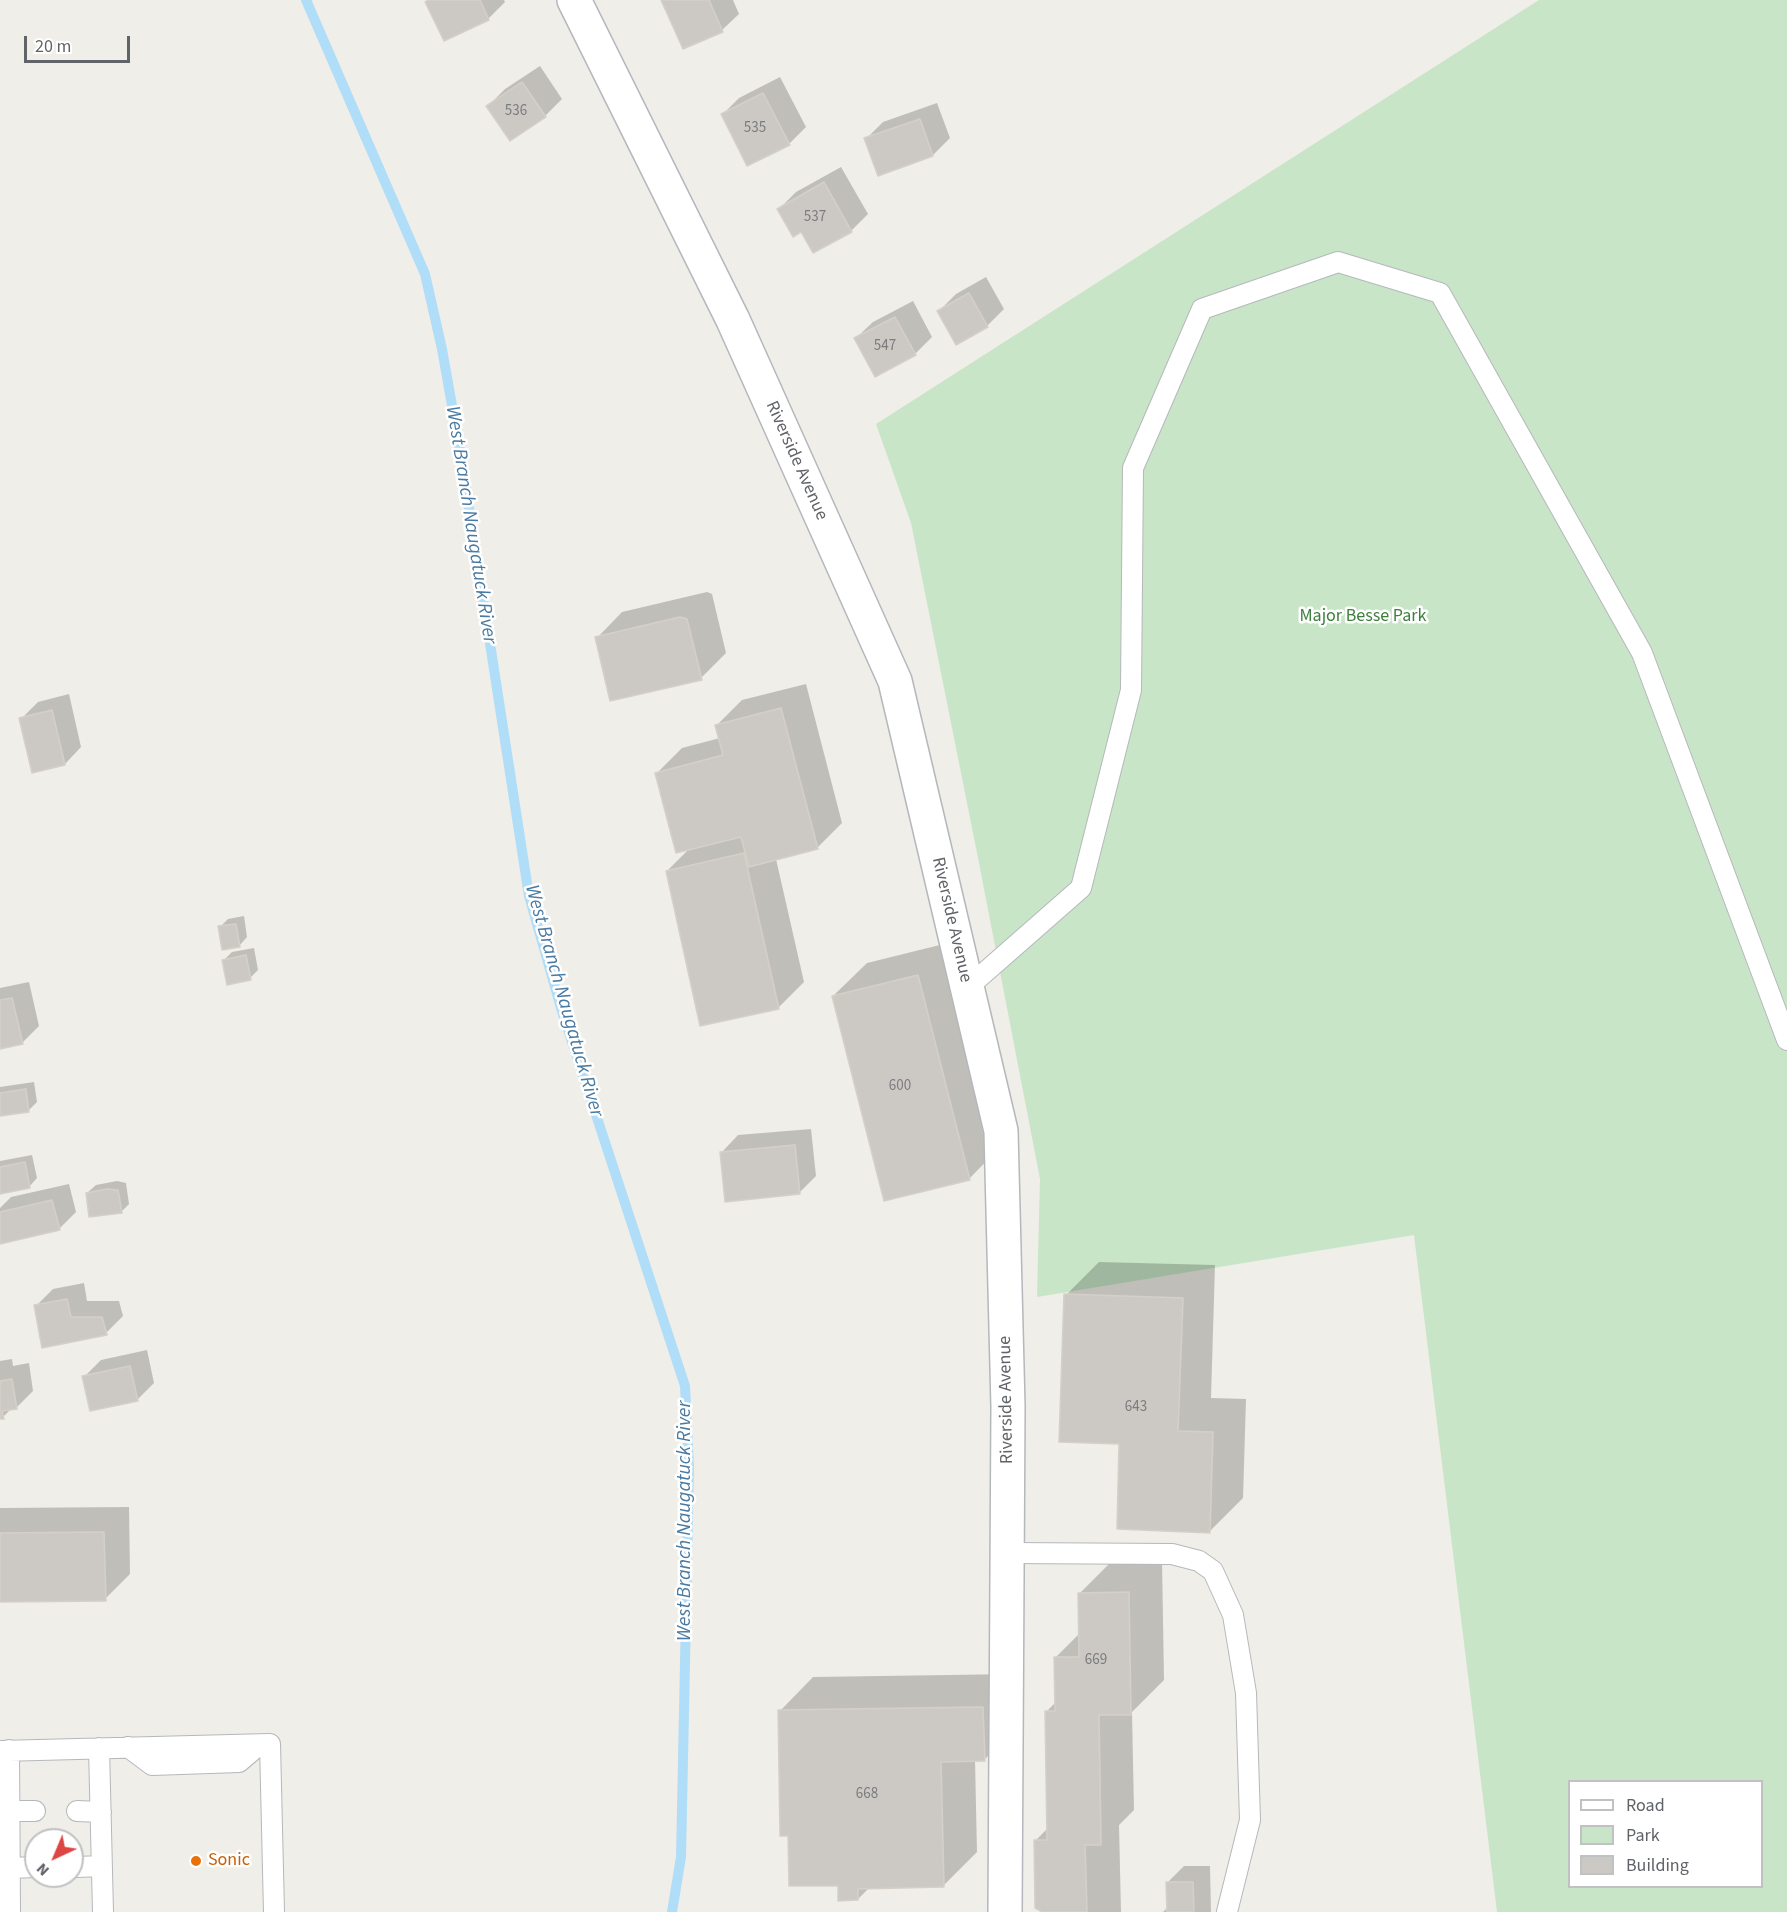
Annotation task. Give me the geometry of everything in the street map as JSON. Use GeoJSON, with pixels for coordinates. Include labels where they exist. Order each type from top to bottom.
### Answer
{"type":"FeatureCollection","features":[{"type":"Feature","properties":{"kind":"street","name":"Riverside Avenue"},"geometry":{"type":"LineString","coordinates":[[574,0],[733,320],[895,681],[1001,1131],[1008,1407],[1005,1912]]}},
{"type":"Feature","properties":{"kind":"lane"},"geometry":{"type":"LineString","coordinates":[[967,988],[1081,888],[1131,690],[1133,468],[1202,309],[1338,262],[1440,293],[1642,653],[1787,1040]]}},
{"type":"Feature","properties":{"kind":"lane"},"geometry":{"type":"LineString","coordinates":[[1007,1554],[1172,1554],[1199,1561],[1213,1571],[1233,1616],[1246,1693],[1250,1820],[1227,1912]]}},
{"type":"Feature","properties":{"kind":"lane"},"geometry":{"type":"LineString","coordinates":[[10,1912],[9,1811],[5,1750],[270,1744],[274,1912]]}},
{"type":"Feature","properties":{"kind":"lane"},"geometry":{"type":"LineString","coordinates":[[99,1748],[103,1912]]}},
{"type":"Feature","properties":{"kind":"lane"},"geometry":{"type":"LineString","coordinates":[[9,1811],[35,1811]]}},
{"type":"Feature","properties":{"kind":"lane"},"geometry":{"type":"LineString","coordinates":[[77,1811],[101,1812]]}},
{"type":"Feature","properties":{"kind":"lane"},"geometry":{"type":"LineString","coordinates":[[84,1867],[102,1866]]}},
{"type":"Feature","properties":{"kind":"lane"},"geometry":{"type":"LineString","coordinates":[[10,1868],[24,1867]]}},
{"type":"Feature","properties":{"kind":"green space","name":"Major Besse Park"},"geometry":{"type":"Polygon","coordinates":[[[1539,0],[1787,0],[1787,1912],[1497,1912],[1414,1235],[1037,1297],[1040,1179],[911,523],[876,424],[1539,0]]]}},
{"type":"Feature","properties":{"kind":"building"},"geometry":{"type":"Polygon","coordinates":[[[428,0],[480,0],[489,20],[444,41],[425,2],[428,0]]]}},
{"type":"Feature","properties":{"kind":"building"},"geometry":{"type":"Polygon","coordinates":[[[661,0],[709,0],[723,32],[683,49],[661,0]]]}},
{"type":"Feature","properties":{"kind":"building"},"geometry":{"type":"Polygon","coordinates":[[[522,82],[546,117],[510,141],[486,106],[522,82]]]}},
{"type":"Feature","properties":{"kind":"building"},"geometry":{"type":"Polygon","coordinates":[[[763,93],[790,145],[747,166],[721,114],[763,93]]]}},
{"type":"Feature","properties":{"kind":"building"},"geometry":{"type":"Polygon","coordinates":[[[920,119],[933,156],[878,176],[864,138],[920,119]]]}},
{"type":"Feature","properties":{"kind":"building"},"geometry":{"type":"Polygon","coordinates":[[[824,182],[852,232],[813,253],[801,232],[793,237],[777,209],[824,182]]]}},
{"type":"Feature","properties":{"kind":"building"},"geometry":{"type":"Polygon","coordinates":[[[969,293],[988,327],[956,345],[937,311],[969,293]]]}},
{"type":"Feature","properties":{"kind":"building"},"geometry":{"type":"Polygon","coordinates":[[[895,317],[916,355],[875,377],[854,338],[895,317]]]}},
{"type":"Feature","properties":{"kind":"building"},"geometry":{"type":"Polygon","coordinates":[[[680,617],[687,619],[702,680],[610,701],[595,637],[680,617]]]}},
{"type":"Feature","properties":{"kind":"building"},"geometry":{"type":"Polygon","coordinates":[[[781,708],[818,849],[749,867],[741,837],[676,853],[655,773],[723,755],[715,725],[781,708]]]}},
{"type":"Feature","properties":{"kind":"building"},"geometry":{"type":"Polygon","coordinates":[[[52,710],[65,765],[32,773],[19,718],[52,710]]]}},
{"type":"Feature","properties":{"kind":"building"},"geometry":{"type":"Polygon","coordinates":[[[744,853],[779,1009],[700,1026],[666,871],[744,853]]]}},
{"type":"Feature","properties":{"kind":"building"},"geometry":{"type":"Polygon","coordinates":[[[236,924],[240,947],[222,950],[218,926],[236,924]]]}},
{"type":"Feature","properties":{"kind":"building"},"geometry":{"type":"Polygon","coordinates":[[[246,955],[251,980],[227,985],[222,960],[246,955]]]}},
{"type":"Feature","properties":{"kind":"building"},"geometry":{"type":"Polygon","coordinates":[[[918,975],[970,1180],[884,1201],[832,996],[918,975]]]}},
{"type":"Feature","properties":{"kind":"building"},"geometry":{"type":"Polygon","coordinates":[[[12,998],[23,1044],[0,1049],[0,1000],[12,998]]]}},
{"type":"Feature","properties":{"kind":"building"},"geometry":{"type":"Polygon","coordinates":[[[26,1089],[29,1112],[0,1116],[0,1093],[26,1089]]]}},
{"type":"Feature","properties":{"kind":"building"},"geometry":{"type":"Polygon","coordinates":[[[795,1145],[800,1194],[725,1202],[720,1152],[795,1145]]]}},
{"type":"Feature","properties":{"kind":"building"},"geometry":{"type":"Polygon","coordinates":[[[25,1162],[30,1188],[0,1194],[0,1167],[25,1162]]]}},
{"type":"Feature","properties":{"kind":"building"},"geometry":{"type":"Polygon","coordinates":[[[107,1189],[118,1190],[122,1213],[89,1217],[86,1193],[107,1189]]]}},
{"type":"Feature","properties":{"kind":"building"},"geometry":{"type":"Polygon","coordinates":[[[52,1200],[60,1230],[0,1244],[0,1212],[52,1200]]]}},
{"type":"Feature","properties":{"kind":"building"},"geometry":{"type":"Polygon","coordinates":[[[1064,1294],[1183,1298],[1178,1431],[1213,1432],[1210,1533],[1117,1529],[1119,1444],[1059,1442],[1064,1294]]]}},
{"type":"Feature","properties":{"kind":"building"},"geometry":{"type":"Polygon","coordinates":[[[67,1299],[71,1317],[102,1317],[107,1335],[42,1348],[34,1305],[67,1299]]]}},
{"type":"Feature","properties":{"kind":"building"},"geometry":{"type":"Polygon","coordinates":[[[130,1366],[138,1401],[90,1411],[82,1376],[130,1366]]]}},
{"type":"Feature","properties":{"kind":"building"},"geometry":{"type":"Polygon","coordinates":[[[12,1379],[17,1409],[2,1411],[4,1419],[0,1419],[0,1381],[12,1379]]]}},
{"type":"Feature","properties":{"kind":"building"},"geometry":{"type":"Polygon","coordinates":[[[104,1532],[106,1601],[0,1602],[0,1533],[104,1532]]]}},
{"type":"Feature","properties":{"kind":"building"},"geometry":{"type":"Polygon","coordinates":[[[1129,1592],[1131,1715],[1099,1715],[1101,1845],[1085,1845],[1087,1912],[1042,1912],[1035,1908],[1034,1840],[1047,1840],[1045,1711],[1055,1711],[1054,1657],[1079,1657],[1078,1593],[1129,1592]]]}},
{"type":"Feature","properties":{"kind":"building"},"geometry":{"type":"Polygon","coordinates":[[[983,1707],[985,1761],[941,1762],[944,1887],[858,1889],[858,1900],[838,1901],[838,1886],[789,1886],[788,1836],[780,1836],[778,1710],[983,1707]]]}},
{"type":"Feature","properties":{"kind":"building"},"geometry":{"type":"Polygon","coordinates":[[[1166,1882],[1193,1882],[1194,1912],[1167,1912],[1166,1882]]]}},
{"type":"Feature","properties":{"kind":"waterway","name":"West Branch Naugatuck River"},"geometry":{"type":"LineString","coordinates":[[306,0],[425,274],[442,349],[462,462],[529,896],[561,1008],[685,1386],[689,1467],[681,1857],[672,1912]]}},
{"type":"Feature","properties":{"kind":"place","name":"Sonic"},"geometry":{"type":"Point","coordinates":[196,1861]}}]}
